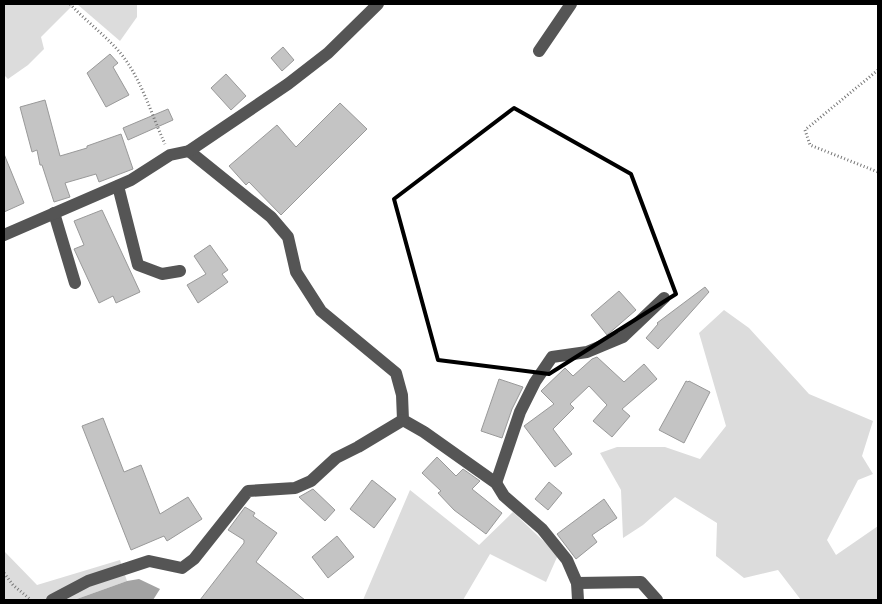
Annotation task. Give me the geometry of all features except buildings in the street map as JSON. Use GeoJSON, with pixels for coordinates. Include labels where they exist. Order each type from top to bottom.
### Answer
{"type":"FeatureCollection","features":[{"type":"Feature","properties":{"kind":"street"},"geometry":{"type":"LineString","coordinates":[[4,235],[132,180],[170,155],[189,151],[320,60],[378,4]]}},
{"type":"Feature","properties":{"kind":"street"},"geometry":{"type":"LineString","coordinates":[[539,51],[571,4]]}},
{"type":"Feature","properties":{"kind":"street"},"geometry":{"type":"LineString","coordinates":[[189,151],[271,218],[288,237],[296,272],[321,311],[396,373],[402,395],[403,420]]}},
{"type":"Feature","properties":{"kind":"street"},"geometry":{"type":"LineString","coordinates":[[118,186],[138,265],[162,274],[180,271]]}},
{"type":"Feature","properties":{"kind":"street"},"geometry":{"type":"LineString","coordinates":[[54,213],[75,283]]}},
{"type":"Feature","properties":{"kind":"street"},"geometry":{"type":"LineString","coordinates":[[496,483],[520,412],[534,382],[552,357],[587,352],[623,337],[664,298]]}},
{"type":"Feature","properties":{"kind":"street"},"geometry":{"type":"LineString","coordinates":[[403,420],[424,432],[496,483],[504,496],[542,529],[567,560],[577,583],[578,600]]}},
{"type":"Feature","properties":{"kind":"street"},"geometry":{"type":"LineString","coordinates":[[52,600],[88,582],[149,561],[182,568],[194,559],[248,491],[295,488],[311,481],[336,458],[403,420]]}},
{"type":"Feature","properties":{"kind":"street"},"geometry":{"type":"LineString","coordinates":[[577,583],[641,582],[657,600]]}},
{"type":"Feature","properties":{"kind":"path"},"geometry":{"type":"LineString","coordinates":[[70,4],[89,24],[116,47],[134,72],[170,155]]}},
{"type":"Feature","properties":{"kind":"path"},"geometry":{"type":"LineString","coordinates":[[878,70],[805,130],[810,145],[878,172]]}},
{"type":"Feature","properties":{"kind":"path"},"geometry":{"type":"LineString","coordinates":[[4,573],[13,585],[31,600]]}},
{"type":"Feature","properties":{"kind":"highlighted area"},"geometry":{"type":"Polygon","coordinates":[[[514,108],[631,174],[676,294],[549,374],[438,360],[394,199],[514,108]]]}},
{"type":"Feature","properties":{"kind":"shaded area"},"geometry":{"type":"Polygon","coordinates":[[[4,4],[74,4],[41,37],[44,49],[28,65],[8,79],[4,75],[4,4]]]}},
{"type":"Feature","properties":{"kind":"shaded area"},"geometry":{"type":"Polygon","coordinates":[[[77,4],[137,4],[137,17],[120,41],[77,4]]]}},
{"type":"Feature","properties":{"kind":"shaded area"},"geometry":{"type":"Polygon","coordinates":[[[724,310],[749,328],[809,394],[873,421],[862,456],[873,474],[858,480],[827,540],[836,555],[878,526],[878,600],[801,600],[778,570],[744,578],[716,556],[717,523],[675,497],[643,525],[623,538],[621,490],[600,453],[617,447],[665,447],[700,459],[726,426],[699,333],[724,310]]]}},
{"type":"Feature","properties":{"kind":"shaded area"},"geometry":{"type":"Polygon","coordinates":[[[410,490],[479,545],[513,512],[558,555],[546,582],[490,554],[463,600],[363,600],[410,490]]]}},
{"type":"Feature","properties":{"kind":"shaded area"},"geometry":{"type":"Polygon","coordinates":[[[4,551],[37,585],[120,560],[127,581],[74,600],[4,600],[4,551]]]}},
{"type":"Feature","properties":{"kind":"shaded area"},"geometry":{"type":"Polygon","coordinates":[[[139,579],[160,589],[153,600],[74,600],[127,581],[139,579]]]}}]}
